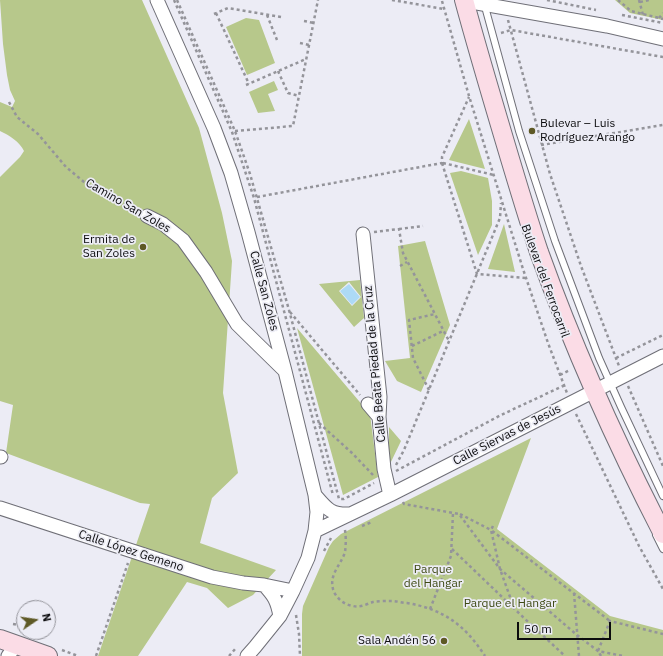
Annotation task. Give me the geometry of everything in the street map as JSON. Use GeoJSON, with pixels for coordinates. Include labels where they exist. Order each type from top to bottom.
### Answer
{"type":"FeatureCollection","features":[{"type":"Feature","properties":{"kind":"main road","name":"Bulevar del Ferrocarril"},"geometry":{"type":"LineString","coordinates":[[473,1],[518,185],[539,251],[565,321],[658,532]]}},
{"type":"Feature","properties":{"kind":"main road","name":"Bulevar del Ferrocarril"},"geometry":{"type":"LineString","coordinates":[[595,390],[645,477],[663,512]]}},
{"type":"Feature","properties":{"kind":"main road"},"geometry":{"type":"LineString","coordinates":[[8,647],[48,656]]}},
{"type":"Feature","properties":{"kind":"street","name":"Calle San Zoles"},"geometry":{"type":"LineString","coordinates":[[157,0],[214,128],[231,173],[286,371],[315,495],[317,512],[315,531],[308,558],[280,616],[247,656]]}},
{"type":"Feature","properties":{"kind":"street"},"geometry":{"type":"LineString","coordinates":[[473,1],[607,26],[663,39]]}},
{"type":"Feature","properties":{"kind":"street","name":"Camino San Zoles"},"geometry":{"type":"LineString","coordinates":[[147,216],[163,224],[183,240],[206,272],[237,324],[286,371]]}},
{"type":"Feature","properties":{"kind":"street","name":"Calle Beata Piedad de la Cruz"},"geometry":{"type":"LineString","coordinates":[[363,234],[380,397],[379,417],[384,469],[382,479],[390,495]]}},
{"type":"Feature","properties":{"kind":"street","name":"Calle Siervas de Jesús"},"geometry":{"type":"LineString","coordinates":[[315,531],[390,495],[663,356]]}},
{"type":"Feature","properties":{"kind":"street"},"geometry":{"type":"LineString","coordinates":[[368,404],[379,417]]}},
{"type":"Feature","properties":{"kind":"street"},"geometry":{"type":"LineString","coordinates":[[315,495],[326,508],[333,513],[341,515],[352,514]]}},
{"type":"Feature","properties":{"kind":"street","name":"Calle López Gemeno"},"geometry":{"type":"LineString","coordinates":[[0,508],[212,577],[293,591]]}},
{"type":"Feature","properties":{"kind":"street"},"geometry":{"type":"LineString","coordinates":[[264,585],[276,600],[280,616]]}},
{"type":"Feature","properties":{"kind":"lane"},"geometry":{"type":"LineString","coordinates":[[457,0],[486,101]]}},
{"type":"Feature","properties":{"kind":"lane","name":"Bulevar del Ferrocarril"},"geometry":{"type":"LineString","coordinates":[[500,146],[533,253],[577,367]]}},
{"type":"Feature","properties":{"kind":"lane","name":"Bulevar del Ferrocarril"},"geometry":{"type":"LineString","coordinates":[[595,390],[663,496]]}},
{"type":"Feature","properties":{"kind":"lane","name":"Bulevar del Ferrocarril"},"geometry":{"type":"LineString","coordinates":[[658,532],[663,549]]}},
{"type":"Feature","properties":{"kind":"path"},"geometry":{"type":"LineString","coordinates":[[176,0],[221,95],[250,174],[255,198],[289,310],[318,422],[339,499],[344,499],[382,479],[318,422]]}},
{"type":"Feature","properties":{"kind":"path"},"geometry":{"type":"LineString","coordinates":[[235,131],[292,126],[318,0]]}},
{"type":"Feature","properties":{"kind":"path"},"geometry":{"type":"LineString","coordinates":[[392,0],[444,9]]}},
{"type":"Feature","properties":{"kind":"path"},"geometry":{"type":"LineString","coordinates":[[618,0],[631,11],[663,19]]}},
{"type":"Feature","properties":{"kind":"path"},"geometry":{"type":"LineString","coordinates":[[643,15],[640,1],[649,0]]}},
{"type":"Feature","properties":{"kind":"path"},"geometry":{"type":"LineString","coordinates":[[442,1],[469,96],[526,278],[568,397]]}},
{"type":"Feature","properties":{"kind":"path"},"geometry":{"type":"LineString","coordinates":[[281,17],[228,8],[215,14],[248,84],[306,60]]}},
{"type":"Feature","properties":{"kind":"path"},"geometry":{"type":"LineString","coordinates":[[659,18],[663,13]]}},
{"type":"Feature","properties":{"kind":"path"},"geometry":{"type":"LineString","coordinates":[[267,15],[277,40]]}},
{"type":"Feature","properties":{"kind":"path"},"geometry":{"type":"LineString","coordinates":[[508,19],[550,174],[581,266],[621,370]]}},
{"type":"Feature","properties":{"kind":"path"},"geometry":{"type":"LineString","coordinates":[[304,21],[314,23]]}},
{"type":"Feature","properties":{"kind":"path"},"geometry":{"type":"LineString","coordinates":[[501,33],[511,30],[663,57]]}},
{"type":"Feature","properties":{"kind":"path"},"geometry":{"type":"LineString","coordinates":[[300,43],[309,45]]}},
{"type":"Feature","properties":{"kind":"path"},"geometry":{"type":"LineString","coordinates":[[454,46],[462,44]]}},
{"type":"Feature","properties":{"kind":"path"},"geometry":{"type":"LineString","coordinates":[[278,71],[288,93],[299,96]]}},
{"type":"Feature","properties":{"kind":"path"},"geometry":{"type":"LineString","coordinates":[[469,96],[442,157],[442,163],[477,274]]}},
{"type":"Feature","properties":{"kind":"path","name":"Camino San Zoles"},"geometry":{"type":"LineString","coordinates":[[9,102],[17,117],[38,134],[66,167],[84,182],[147,216]]}},
{"type":"Feature","properties":{"kind":"path"},"geometry":{"type":"LineString","coordinates":[[541,145],[663,125]]}},
{"type":"Feature","properties":{"kind":"path"},"geometry":{"type":"LineString","coordinates":[[255,198],[442,163],[494,174]]}},
{"type":"Feature","properties":{"kind":"path"},"geometry":{"type":"LineString","coordinates":[[502,200],[500,218],[404,450],[391,474],[501,415],[564,386]]}},
{"type":"Feature","properties":{"kind":"path"},"geometry":{"type":"LineString","coordinates":[[363,234],[423,226]]}},
{"type":"Feature","properties":{"kind":"path"},"geometry":{"type":"LineString","coordinates":[[399,229],[403,253],[449,342]]}},
{"type":"Feature","properties":{"kind":"path"},"geometry":{"type":"LineString","coordinates":[[400,266],[407,262]]}},
{"type":"Feature","properties":{"kind":"path"},"geometry":{"type":"LineString","coordinates":[[477,274],[526,278]]}},
{"type":"Feature","properties":{"kind":"path"},"geometry":{"type":"LineString","coordinates":[[289,310],[368,404]]}},
{"type":"Feature","properties":{"kind":"path"},"geometry":{"type":"LineString","coordinates":[[429,390],[413,358],[409,320],[435,314]]}},
{"type":"Feature","properties":{"kind":"path"},"geometry":{"type":"LineString","coordinates":[[412,346],[443,331]]}},
{"type":"Feature","properties":{"kind":"path"},"geometry":{"type":"LineString","coordinates":[[616,358],[663,335]]}},
{"type":"Feature","properties":{"kind":"path"},"geometry":{"type":"LineString","coordinates":[[608,354],[614,352]]}},
{"type":"Feature","properties":{"kind":"path"},"geometry":{"type":"LineString","coordinates":[[560,375],[571,370]]}},
{"type":"Feature","properties":{"kind":"path"},"geometry":{"type":"LineString","coordinates":[[343,374],[346,371]]}},
{"type":"Feature","properties":{"kind":"path"},"geometry":{"type":"LineString","coordinates":[[628,386],[663,466]]}},
{"type":"Feature","properties":{"kind":"path"},"geometry":{"type":"LineString","coordinates":[[629,404],[634,401]]}},
{"type":"Feature","properties":{"kind":"path"},"geometry":{"type":"LineString","coordinates":[[574,411],[639,546],[663,589]]}},
{"type":"Feature","properties":{"kind":"path"},"geometry":{"type":"LineString","coordinates":[[404,504],[459,514],[491,530],[610,621],[663,634]]}},
{"type":"Feature","properties":{"kind":"path"},"geometry":{"type":"LineString","coordinates":[[430,609],[451,556],[453,513]]}},
{"type":"Feature","properties":{"kind":"path"},"geometry":{"type":"LineString","coordinates":[[459,514],[500,569],[577,635],[598,651],[622,656]]}},
{"type":"Feature","properties":{"kind":"path"},"geometry":{"type":"LineString","coordinates":[[362,526],[372,522]]}},
{"type":"Feature","properties":{"kind":"path"},"geometry":{"type":"LineString","coordinates":[[493,526],[491,530],[500,569],[515,609]]}},
{"type":"Feature","properties":{"kind":"path"},"geometry":{"type":"LineString","coordinates":[[344,527],[346,535],[344,553],[336,567],[332,580],[333,589],[341,600],[354,607],[373,602],[393,601],[418,605],[435,610],[468,633],[485,656]]}},
{"type":"Feature","properties":{"kind":"path"},"geometry":{"type":"LineString","coordinates":[[322,555],[331,537]]}},
{"type":"Feature","properties":{"kind":"path"},"geometry":{"type":"LineString","coordinates":[[452,549],[565,656]]}},
{"type":"Feature","properties":{"kind":"path"},"geometry":{"type":"LineString","coordinates":[[96,656],[126,567]]}},
{"type":"Feature","properties":{"kind":"path"},"geometry":{"type":"LineString","coordinates":[[574,593],[579,656]]}},
{"type":"Feature","properties":{"kind":"path"},"geometry":{"type":"LineString","coordinates":[[294,619],[296,615],[300,656]]}},
{"type":"Feature","properties":{"kind":"path"},"geometry":{"type":"LineString","coordinates":[[600,656],[598,651],[610,621]]}},
{"type":"Feature","properties":{"kind":"path"},"geometry":{"type":"LineString","coordinates":[[12,624],[16,625]]}},
{"type":"Feature","properties":{"kind":"green space"},"geometry":{"type":"Polygon","coordinates":[[[0,0],[142,0],[199,128],[222,213],[232,261],[223,393],[238,473],[212,498],[200,543],[276,570],[253,595],[228,608],[207,588],[187,582],[138,656],[98,656],[150,504],[140,503],[6,453],[13,405],[0,401],[0,177],[24,151],[14,139],[0,131],[0,102],[12,107],[15,101],[10,90],[7,75],[0,0]]]}},
{"type":"Feature","properties":{"kind":"green space"},"geometry":{"type":"Polygon","coordinates":[[[615,0],[663,0],[663,20],[630,13],[615,0]]]}},
{"type":"Feature","properties":{"kind":"green space"},"geometry":{"type":"Polygon","coordinates":[[[246,18],[259,20],[275,63],[247,75],[226,27],[246,18]]]}},
{"type":"Feature","properties":{"kind":"green space"},"geometry":{"type":"Polygon","coordinates":[[[274,81],[278,90],[268,94],[275,111],[258,113],[249,92],[274,81]]]}},
{"type":"Feature","properties":{"kind":"green space"},"geometry":{"type":"Polygon","coordinates":[[[469,119],[485,169],[449,160],[469,119]]]}},
{"type":"Feature","properties":{"kind":"green space"},"geometry":{"type":"Polygon","coordinates":[[[461,171],[488,178],[492,201],[492,225],[478,255],[450,173],[461,171]]]}},
{"type":"Feature","properties":{"kind":"green space"},"geometry":{"type":"Polygon","coordinates":[[[504,224],[515,272],[488,269],[504,224]]]}},
{"type":"Feature","properties":{"kind":"green space"},"geometry":{"type":"Polygon","coordinates":[[[425,241],[450,325],[421,392],[397,381],[385,361],[410,358],[398,246],[425,241]]]}},
{"type":"Feature","properties":{"kind":"green space"},"geometry":{"type":"Polygon","coordinates":[[[360,280],[364,318],[354,327],[319,284],[360,280]],[[349,282],[339,291],[352,306],[361,297],[349,282]]]}},
{"type":"Feature","properties":{"kind":"green space"},"geometry":{"type":"Polygon","coordinates":[[[297,328],[370,414],[378,477],[343,495],[297,328]]]}},
{"type":"Feature","properties":{"kind":"green space"},"geometry":{"type":"Polygon","coordinates":[[[389,427],[401,441],[389,466],[389,427]]]}},
{"type":"Feature","properties":{"kind":"green space","name":"Parque del Hangar"},"geometry":{"type":"Polygon","coordinates":[[[531,438],[497,529],[610,616],[663,630],[663,656],[302,656],[303,606],[333,541],[341,534],[531,438]]]}},
{"type":"Feature","properties":{"kind":"water"},"geometry":{"type":"Polygon","coordinates":[[[349,284],[360,297],[352,305],[340,291],[349,284]]]}},
{"type":"Feature","properties":{"kind":"place","name":"Bulevar – Luis Rodríguez Arango"},"geometry":{"type":"Point","coordinates":[532,131]}},
{"type":"Feature","properties":{"kind":"place","name":"Ermita de San Zoles"},"geometry":{"type":"Point","coordinates":[143,247]}},
{"type":"Feature","properties":{"kind":"place","name":"Sala Andén 56"},"geometry":{"type":"Point","coordinates":[444,641]}},
{"type":"Feature","properties":{"kind":"park label","name":"Parque el Hangar"},"geometry":{"type":"Point","coordinates":[510,604]}}]}
